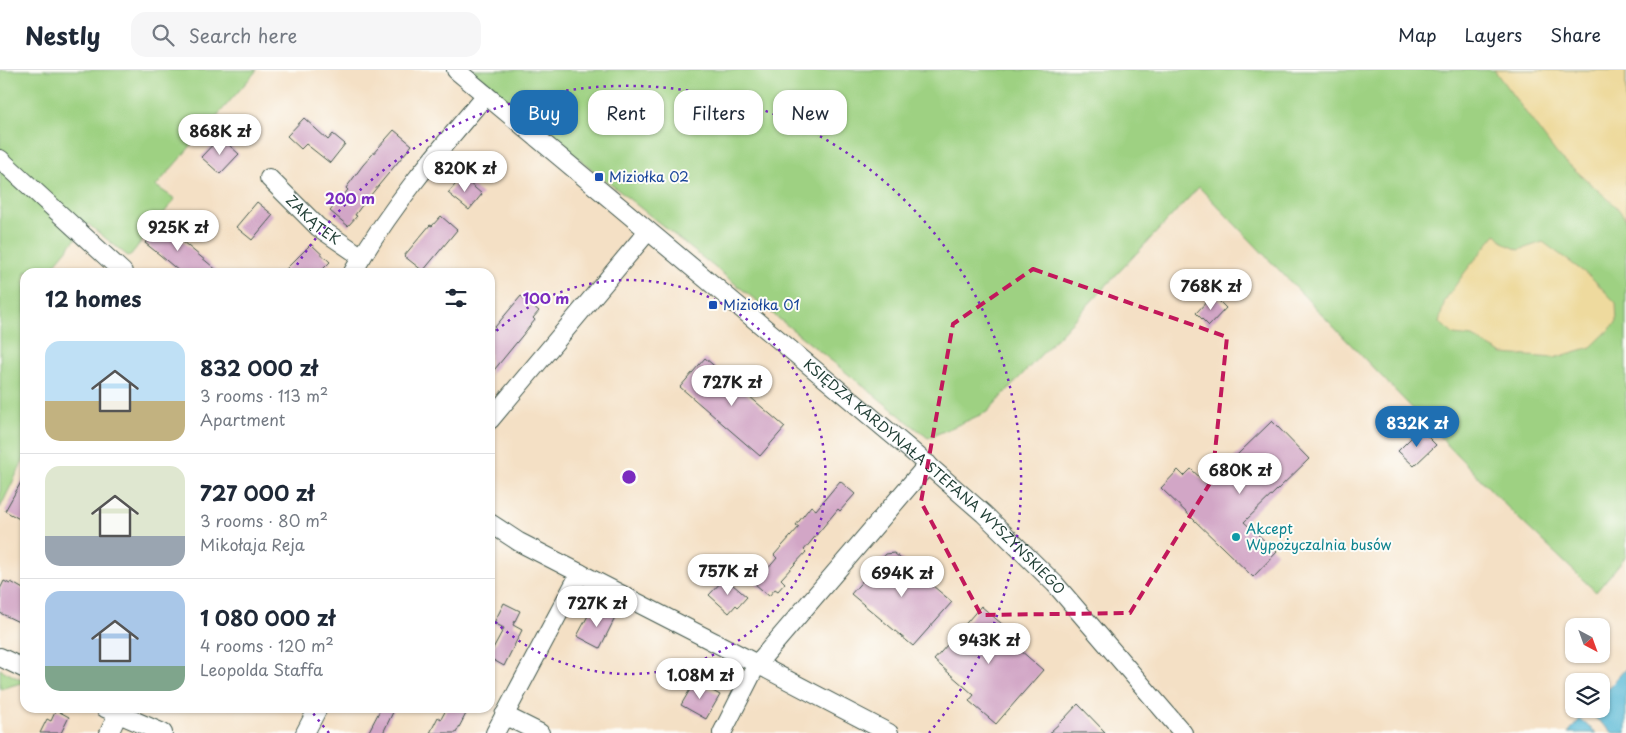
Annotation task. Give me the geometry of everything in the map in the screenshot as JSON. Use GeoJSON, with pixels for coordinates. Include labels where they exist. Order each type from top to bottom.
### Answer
{"type":"FeatureCollection","features":[{"type":"Feature","properties":{"kind":"street","name":"KSIĘDZA KARDYNAŁA STEFANA WYSZYŃSKIEGO"},"geometry":{"type":"LineString","coordinates":[[456,70],[928,464],[984,514],[1055,584],[1183,733]]}},
{"type":"Feature","properties":{"kind":"street"},"geometry":{"type":"LineString","coordinates":[[355,268],[438,150],[486,95]]}},
{"type":"Feature","properties":{"kind":"street"},"geometry":{"type":"LineString","coordinates":[[0,159],[119,268]]}},
{"type":"Feature","properties":{"kind":"street","name":"ZAKĄTEK"},"geometry":{"type":"LineString","coordinates":[[269,178],[318,226],[362,257]]}},
{"type":"Feature","properties":{"kind":"street"},"geometry":{"type":"LineString","coordinates":[[495,414],[648,231]]}},
{"type":"Feature","properties":{"kind":"street"},"geometry":{"type":"LineString","coordinates":[[722,733],[757,664],[928,464]]}},
{"type":"Feature","properties":{"kind":"street"},"geometry":{"type":"LineString","coordinates":[[495,526],[518,542],[889,733]]}},
{"type":"Feature","properties":{"kind":"street"},"geometry":{"type":"LineString","coordinates":[[495,733],[580,573]]}},
{"type":"Feature","properties":{"kind":"street"},"geometry":{"type":"LineString","coordinates":[[0,657],[20,667]]}},
{"type":"Feature","properties":{"kind":"street"},"geometry":{"type":"LineString","coordinates":[[109,733],[114,713]]}},
{"type":"Feature","properties":{"kind":"street"},"geometry":{"type":"LineString","coordinates":[[121,713],[163,733]]}},
{"type":"Feature","properties":{"kind":"street"},"geometry":{"type":"LineString","coordinates":[[305,733],[315,713]]}},
{"type":"Feature","properties":{"kind":"street"},"geometry":{"type":"LineString","coordinates":[[504,715],[540,733]]}},
{"type":"Feature","properties":{"kind":"highlighted area"},"geometry":{"type":"Polygon","coordinates":[[[1033,269],[1227,337],[1212,480],[1130,613],[981,615],[921,502],[953,324],[1033,269]]]}},
{"type":"Feature","properties":{"kind":"green space"},"geometry":{"type":"Polygon","coordinates":[[[0,70],[257,70],[156,186],[175,199],[129,257],[88,224],[51,268],[20,268],[20,467],[0,508],[0,70]]]}},
{"type":"Feature","properties":{"kind":"green space"},"geometry":{"type":"Polygon","coordinates":[[[468,70],[1626,70],[1626,556],[1596,592],[1517,517],[1199,187],[987,412],[928,438],[549,135],[578,135],[578,90],[510,90],[510,104],[468,70]]]}},
{"type":"Feature","properties":{"kind":"green space"},"geometry":{"type":"Polygon","coordinates":[[[0,669],[20,679],[20,683],[0,689],[0,669]]]}},
{"type":"Feature","properties":{"kind":"sand"},"geometry":{"type":"Polygon","coordinates":[[[1494,70],[1626,70],[1626,219],[1616,206],[1557,154],[1494,70]]]}},
{"type":"Feature","properties":{"kind":"sand"},"geometry":{"type":"Polygon","coordinates":[[[1496,234],[1505,244],[1519,250],[1543,242],[1592,278],[1616,303],[1617,322],[1591,347],[1554,358],[1503,354],[1473,337],[1454,335],[1439,322],[1445,300],[1496,234]]]}},
{"type":"Feature","properties":{"kind":"water"},"geometry":{"type":"Polygon","coordinates":[[[1626,668],[1626,733],[1613,733],[1595,718],[1610,718],[1610,687],[1626,668]]]}},
{"type":"Feature","properties":{"kind":"water"},"geometry":{"type":"Polygon","coordinates":[[[1580,719],[1596,733],[1568,733],[1580,719]]]}},
{"type":"Feature","properties":{"kind":"building"},"geometry":{"type":"Polygon","coordinates":[[[304,118],[328,140],[333,134],[345,144],[330,163],[306,144],[301,149],[287,136],[304,118]]]}},
{"type":"Feature","properties":{"kind":"building"},"geometry":{"type":"Polygon","coordinates":[[[394,130],[412,145],[360,208],[355,215],[357,216],[348,226],[330,211],[348,190],[346,188],[363,165],[394,130]]]}},
{"type":"Feature","properties":{"kind":"building"},"geometry":{"type":"Polygon","coordinates":[[[220,137],[239,154],[220,174],[201,157],[220,137]]]}},
{"type":"Feature","properties":{"kind":"building"},"geometry":{"type":"Polygon","coordinates":[[[462,177],[482,194],[469,210],[448,193],[462,177]]]}},
{"type":"Feature","properties":{"kind":"building"},"geometry":{"type":"Polygon","coordinates":[[[257,202],[273,215],[252,240],[236,227],[257,202]]]}},
{"type":"Feature","properties":{"kind":"building"},"geometry":{"type":"Polygon","coordinates":[[[441,216],[457,230],[425,268],[419,268],[404,256],[430,225],[432,226],[441,216]]]}},
{"type":"Feature","properties":{"kind":"building"},"geometry":{"type":"Polygon","coordinates":[[[162,224],[214,268],[175,268],[145,243],[162,224]]]}},
{"type":"Feature","properties":{"kind":"building"},"geometry":{"type":"Polygon","coordinates":[[[311,244],[330,262],[324,268],[287,268],[311,244]]]}},
{"type":"Feature","properties":{"kind":"building"},"geometry":{"type":"Polygon","coordinates":[[[1213,295],[1226,308],[1209,326],[1196,313],[1213,295]]]}},
{"type":"Feature","properties":{"kind":"building"},"geometry":{"type":"Polygon","coordinates":[[[521,296],[539,311],[533,318],[535,320],[495,369],[495,327],[521,296]]]}},
{"type":"Feature","properties":{"kind":"building"},"geometry":{"type":"Polygon","coordinates":[[[705,358],[785,427],[760,456],[680,387],[705,358]]]}},
{"type":"Feature","properties":{"kind":"building"},"geometry":{"type":"Polygon","coordinates":[[[1272,421],[1309,459],[1244,522],[1277,552],[1253,577],[1161,488],[1178,470],[1184,476],[1191,469],[1207,484],[1272,421]]]}},
{"type":"Feature","properties":{"kind":"building"},"geometry":{"type":"Polygon","coordinates":[[[1420,429],[1436,445],[1414,466],[1398,451],[1420,429]]]}},
{"type":"Feature","properties":{"kind":"building"},"geometry":{"type":"Polygon","coordinates":[[[840,481],[855,494],[840,511],[838,509],[804,550],[806,552],[781,579],[785,583],[778,591],[775,589],[769,596],[755,584],[777,558],[774,555],[799,527],[796,525],[811,506],[816,510],[840,481]]]}},
{"type":"Feature","properties":{"kind":"building"},"geometry":{"type":"Polygon","coordinates":[[[20,484],[20,519],[5,511],[20,484]]]}},
{"type":"Feature","properties":{"kind":"building"},"geometry":{"type":"Polygon","coordinates":[[[894,553],[952,602],[913,646],[851,594],[886,554],[894,553]]]}},
{"type":"Feature","properties":{"kind":"building"},"geometry":{"type":"Polygon","coordinates":[[[725,578],[747,597],[729,613],[709,595],[725,578]]]}},
{"type":"Feature","properties":{"kind":"building"},"geometry":{"type":"Polygon","coordinates":[[[4,581],[10,584],[11,582],[20,587],[20,623],[0,613],[0,589],[4,581]]]}},
{"type":"Feature","properties":{"kind":"building"},"geometry":{"type":"Polygon","coordinates":[[[504,603],[520,611],[513,625],[522,630],[504,666],[495,661],[495,645],[504,628],[495,624],[504,603]]]}},
{"type":"Feature","properties":{"kind":"building"},"geometry":{"type":"Polygon","coordinates":[[[981,606],[1009,630],[1004,636],[1043,670],[996,724],[969,701],[974,695],[934,660],[981,606]]]}},
{"type":"Feature","properties":{"kind":"building"},"geometry":{"type":"Polygon","coordinates":[[[604,610],[616,616],[600,648],[577,636],[590,612],[600,617],[604,610]]]}},
{"type":"Feature","properties":{"kind":"building"},"geometry":{"type":"Polygon","coordinates":[[[695,681],[720,695],[706,719],[681,705],[695,681]]]}},
{"type":"Feature","properties":{"kind":"building"},"geometry":{"type":"Polygon","coordinates":[[[1078,704],[1106,733],[1049,733],[1063,720],[1078,704]]]}},
{"type":"Feature","properties":{"kind":"building"},"geometry":{"type":"Polygon","coordinates":[[[55,713],[62,713],[69,717],[61,733],[40,733],[47,719],[51,721],[55,713]]]}},
{"type":"Feature","properties":{"kind":"building"},"geometry":{"type":"Polygon","coordinates":[[[378,713],[393,713],[383,733],[368,733],[378,713]]]}},
{"type":"Feature","properties":{"kind":"building"},"geometry":{"type":"Polygon","coordinates":[[[444,713],[466,713],[456,733],[430,733],[438,717],[441,719],[444,713]]]}},
{"type":"Feature","properties":{"kind":"place","name":"Miziołka 02"},"geometry":{"type":"Point","coordinates":[599,177]}},
{"type":"Feature","properties":{"kind":"place","name":"Miziołka 01"},"geometry":{"type":"Point","coordinates":[713,305]}},
{"type":"Feature","properties":{"kind":"place","name":"Akcept Wypożyczalnia busów"},"geometry":{"type":"Point","coordinates":[1236,537]}}]}
